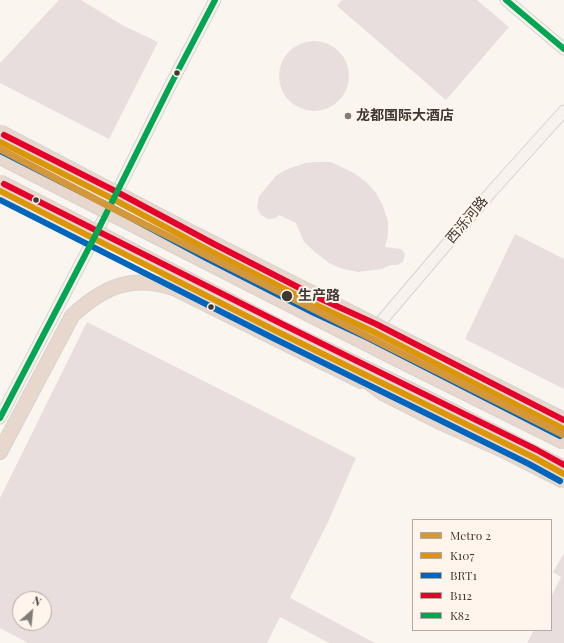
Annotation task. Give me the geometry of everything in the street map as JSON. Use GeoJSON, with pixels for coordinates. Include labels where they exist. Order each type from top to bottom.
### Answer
{"type":"FeatureCollection","features":[{"type":"Feature","properties":{"kind":"highway"},"geometry":{"type":"LineString","coordinates":[[0,132],[185,229],[564,420]]}},
{"type":"Feature","properties":{"kind":"highway"},"geometry":{"type":"LineString","coordinates":[[0,157],[564,442]]}},
{"type":"Feature","properties":{"kind":"highway"},"geometry":{"type":"LineString","coordinates":[[0,182],[286,330],[413,391],[564,468]]}},
{"type":"Feature","properties":{"kind":"highway"},"geometry":{"type":"LineString","coordinates":[[0,452],[72,316],[90,300],[103,292],[116,286],[134,282],[161,284],[176,289],[442,423],[506,452],[564,481]]}},
{"type":"Feature","properties":{"kind":"highway"},"geometry":{"type":"LineString","coordinates":[[289,304],[392,333]]}},
{"type":"Feature","properties":{"kind":"highway"},"geometry":{"type":"LineString","coordinates":[[286,330],[356,371],[383,393]]}},
{"type":"Feature","properties":{"kind":"highway"},"geometry":{"type":"LineString","coordinates":[[472,373],[542,431]]}},
{"type":"Feature","properties":{"kind":"highway"},"geometry":{"type":"LineString","coordinates":[[442,423],[524,447]]}},
{"type":"Feature","properties":{"kind":"main road"},"geometry":{"type":"LineString","coordinates":[[0,418],[94,238],[171,84],[216,0]]}},
{"type":"Feature","properties":{"kind":"main road"},"geometry":{"type":"LineString","coordinates":[[506,0],[564,49]]}},
{"type":"Feature","properties":{"kind":"main road","name":"西泺河路"},"geometry":{"type":"LineString","coordinates":[[372,331],[492,191],[564,111]]}},
{"type":"Feature","properties":{"kind":"main road"},"geometry":{"type":"LineString","coordinates":[[0,142],[113,199],[217,255],[318,306],[372,331],[564,429]]}},
{"type":"Feature","properties":{"kind":"main road"},"geometry":{"type":"LineString","coordinates":[[0,191],[50,218],[94,238],[215,300],[533,457],[564,474]]}},
{"type":"Feature","properties":{"kind":"building"},"geometry":{"type":"Polygon","coordinates":[[[59,0],[81,0],[124,26],[158,42],[109,139],[0,83],[0,63],[59,0]]]}},
{"type":"Feature","properties":{"kind":"building"},"geometry":{"type":"Polygon","coordinates":[[[342,0],[477,0],[509,27],[446,100],[337,6],[342,0]]]}},
{"type":"Feature","properties":{"kind":"building"},"geometry":{"type":"Polygon","coordinates":[[[307,41],[321,41],[334,47],[343,56],[349,69],[347,89],[339,101],[321,111],[307,111],[294,105],[285,96],[279,83],[279,69],[285,56],[294,47],[307,41]]]}},
{"type":"Feature","properties":{"kind":"building"},"geometry":{"type":"Polygon","coordinates":[[[331,162],[354,173],[367,183],[376,193],[383,206],[388,222],[388,235],[385,247],[401,249],[405,254],[403,262],[382,269],[358,272],[343,269],[329,263],[304,242],[296,223],[279,215],[276,218],[268,219],[261,215],[257,208],[259,196],[276,176],[285,170],[305,163],[331,162]]]}},
{"type":"Feature","properties":{"kind":"building"},"geometry":{"type":"Polygon","coordinates":[[[515,234],[564,259],[564,389],[465,339],[515,234]]]}},
{"type":"Feature","properties":{"kind":"building"},"geometry":{"type":"Polygon","coordinates":[[[87,322],[356,458],[328,522],[290,598],[375,643],[329,643],[280,617],[267,643],[28,643],[0,628],[0,498],[87,322]]]}},
{"type":"Feature","properties":{"kind":"building"},"geometry":{"type":"Polygon","coordinates":[[[564,553],[564,643],[527,643],[533,631],[552,631],[552,595],[561,577],[553,572],[564,553]]]}},
{"type":"Feature","properties":{"kind":"metro line","name":"2"},"geometry":{"type":"LineString","coordinates":[[0,149],[120,212],[564,435]]}},
{"type":"Feature","properties":{"kind":"transit line","name":"K82"},"geometry":{"type":"LineString","coordinates":[[0,418],[94,238],[215,0]]}},
{"type":"Feature","properties":{"kind":"transit line","name":"K82"},"geometry":{"type":"LineString","coordinates":[[506,0],[564,49]]}},
{"type":"Feature","properties":{"kind":"transit line","name":"B112"},"geometry":{"type":"LineString","coordinates":[[4,135],[117,192],[321,299],[376,324],[564,420]]}},
{"type":"Feature","properties":{"kind":"transit line","name":"K107"},"geometry":{"type":"LineString","coordinates":[[0,142],[318,306],[372,331],[564,429]]}},
{"type":"Feature","properties":{"kind":"transit line","name":"BRT1"},"geometry":{"type":"LineString","coordinates":[[0,151],[314,313],[368,338],[560,436]]}},
{"type":"Feature","properties":{"kind":"transit line","name":"B112"},"geometry":{"type":"LineString","coordinates":[[4,184],[537,450],[564,465]]}},
{"type":"Feature","properties":{"kind":"transit line","name":"K107"},"geometry":{"type":"LineString","coordinates":[[0,191],[278,332],[533,457],[564,474]]}},
{"type":"Feature","properties":{"kind":"transit line","name":"BRT1"},"geometry":{"type":"LineString","coordinates":[[0,200],[275,339],[529,464],[560,481]]}},
{"type":"Feature","properties":{"kind":"place","name":"龙都国际大酒店"},"geometry":{"type":"Point","coordinates":[348,116]}},
{"type":"Feature","properties":{"kind":"place","name":"生产路"},"geometry":{"type":"Point","coordinates":[287,296]}}]}
